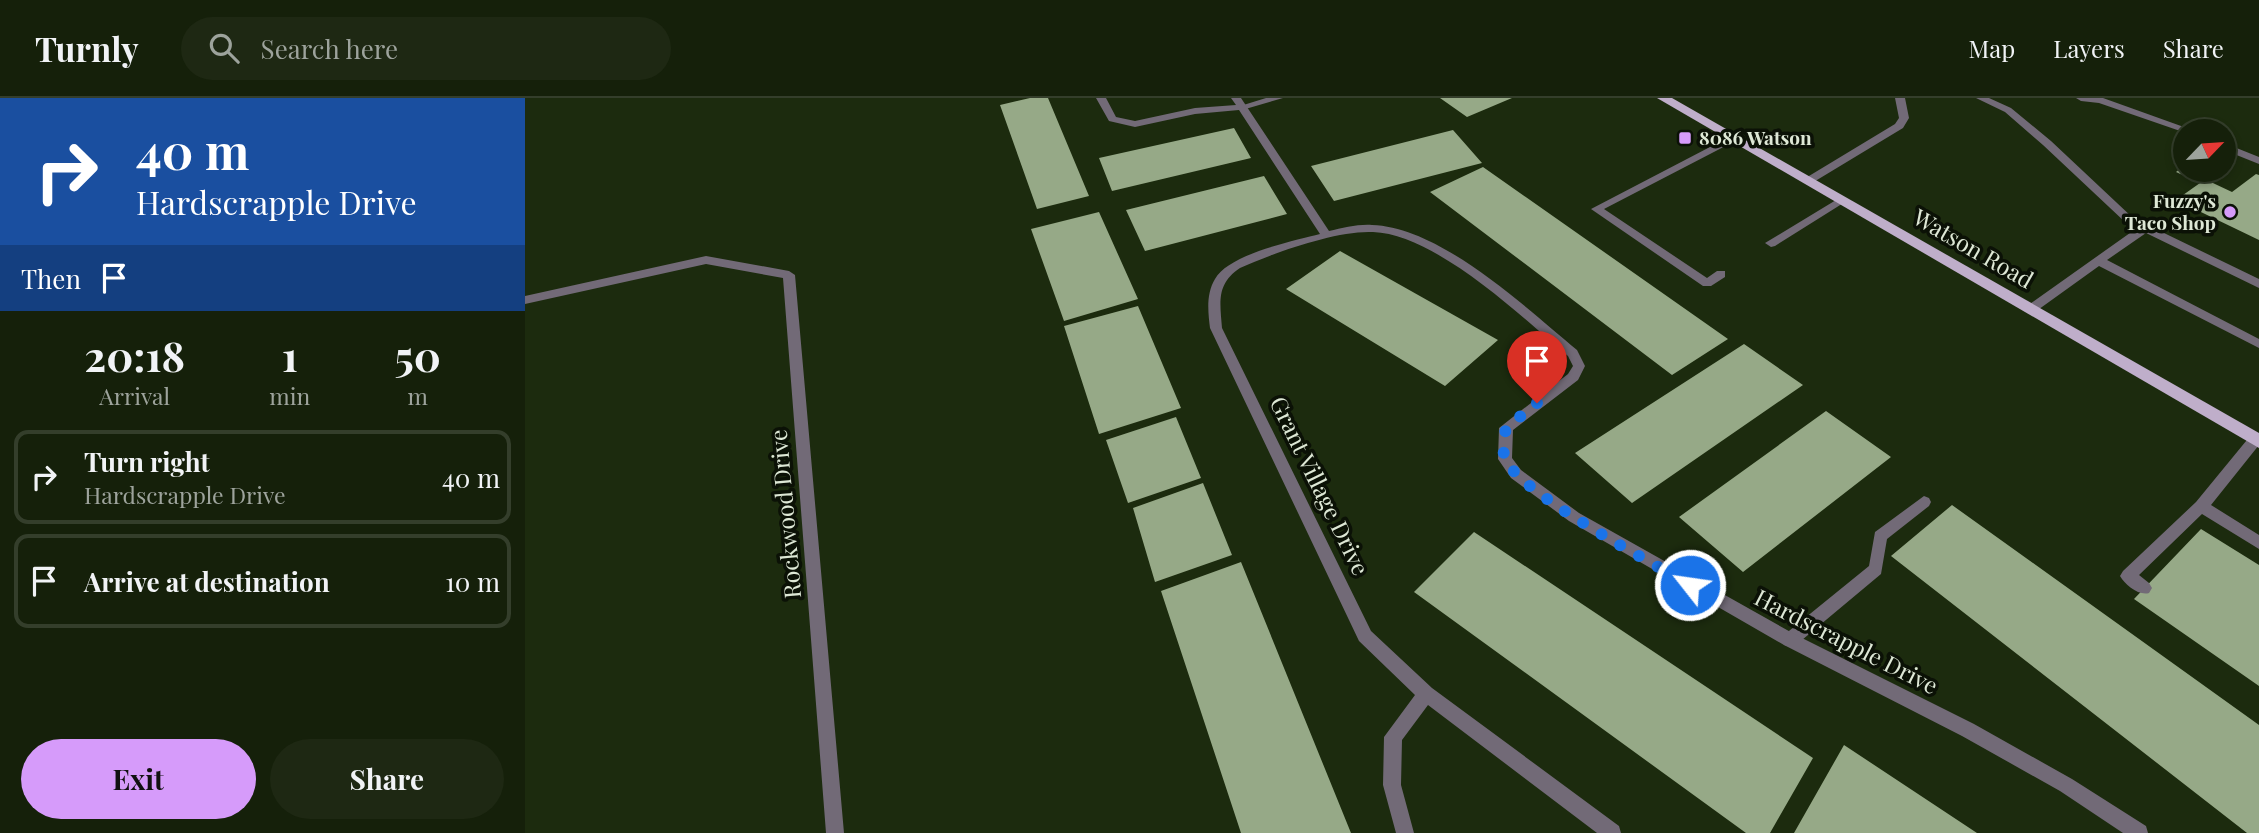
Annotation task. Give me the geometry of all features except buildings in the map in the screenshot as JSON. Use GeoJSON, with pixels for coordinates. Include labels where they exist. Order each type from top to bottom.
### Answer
{"type":"FeatureCollection","features":[{"type":"Feature","properties":{"kind":"main road","name":"Watson Road"},"geometry":{"type":"LineString","coordinates":[[1663,98],[2257,440]]}},
{"type":"Feature","properties":{"kind":"street"},"geometry":{"type":"LineString","coordinates":[[1101,98],[1108,114],[1118,122],[1135,124],[1239,102],[1278,98]]}},
{"type":"Feature","properties":{"kind":"street"},"geometry":{"type":"LineString","coordinates":[[1808,181],[1899,126],[1904,118],[1901,98]]}},
{"type":"Feature","properties":{"kind":"street"},"geometry":{"type":"LineString","coordinates":[[1981,98],[2008,110],[2129,220],[2259,284]]}},
{"type":"Feature","properties":{"kind":"street"},"geometry":{"type":"LineString","coordinates":[[2081,98],[2100,100],[2173,125]]}},
{"type":"Feature","properties":{"kind":"street"},"geometry":{"type":"LineString","coordinates":[[1239,102],[1327,236]]}},
{"type":"Feature","properties":{"kind":"street"},"geometry":{"type":"LineString","coordinates":[[1721,274],[1706,283],[1596,209],[1733,138]]}},
{"type":"Feature","properties":{"kind":"street"},"geometry":{"type":"LineString","coordinates":[[2237,152],[2259,161]]}},
{"type":"Feature","properties":{"kind":"street"},"geometry":{"type":"LineString","coordinates":[[1771,243],[1840,200]]}},
{"type":"Feature","properties":{"kind":"street","name":"Hardscrapple Drive"},"geometry":{"type":"LineString","coordinates":[[1220,278],[1229,268],[1243,261],[1327,236],[1373,228],[1399,231],[1462,266],[1573,353],[1580,366],[1573,377],[1506,428],[1505,459],[1516,474],[1574,517],[1790,640],[1968,730],[2066,785],[2139,833]]}},
{"type":"Feature","properties":{"kind":"street"},"geometry":{"type":"LineString","coordinates":[[2031,309],[2145,228]]}},
{"type":"Feature","properties":{"kind":"street","name":"Rockwood Drive"},"geometry":{"type":"LineString","coordinates":[[525,300],[706,260],[789,275],[835,833]]}},
{"type":"Feature","properties":{"kind":"street"},"geometry":{"type":"LineString","coordinates":[[2099,261],[2259,344]]}},
{"type":"Feature","properties":{"kind":"street","name":"Grant Village Drive"},"geometry":{"type":"LineString","coordinates":[[1220,278],[1212,303],[1216,328],[1365,636],[1426,694],[1612,833]]}},
{"type":"Feature","properties":{"kind":"street"},"geometry":{"type":"LineString","coordinates":[[2144,588],[2128,576],[2201,506],[2257,440]]}},
{"type":"Feature","properties":{"kind":"street"},"geometry":{"type":"LineString","coordinates":[[1790,640],[1876,569],[1880,536],[1924,502]]}},
{"type":"Feature","properties":{"kind":"street"},"geometry":{"type":"LineString","coordinates":[[2201,506],[2259,543]]}},
{"type":"Feature","properties":{"kind":"street"},"geometry":{"type":"LineString","coordinates":[[1405,833],[1392,785],[1393,737],[1426,694]]}},
{"type":"Feature","properties":{"kind":"place","name":"8086 Watson"},"geometry":{"type":"Point","coordinates":[1685,138]}},
{"type":"Feature","properties":{"kind":"place","name":"Fuzzy's Taco Shop"},"geometry":{"type":"Point","coordinates":[2230,212]}},
{"type":"Feature","properties":{"kind":"route"},"geometry":{"type":"LineString","coordinates":[[1537,403],[1506,428],[1503,444],[1505,459],[1516,474],[1574,517],[1690,585]]}}]}
